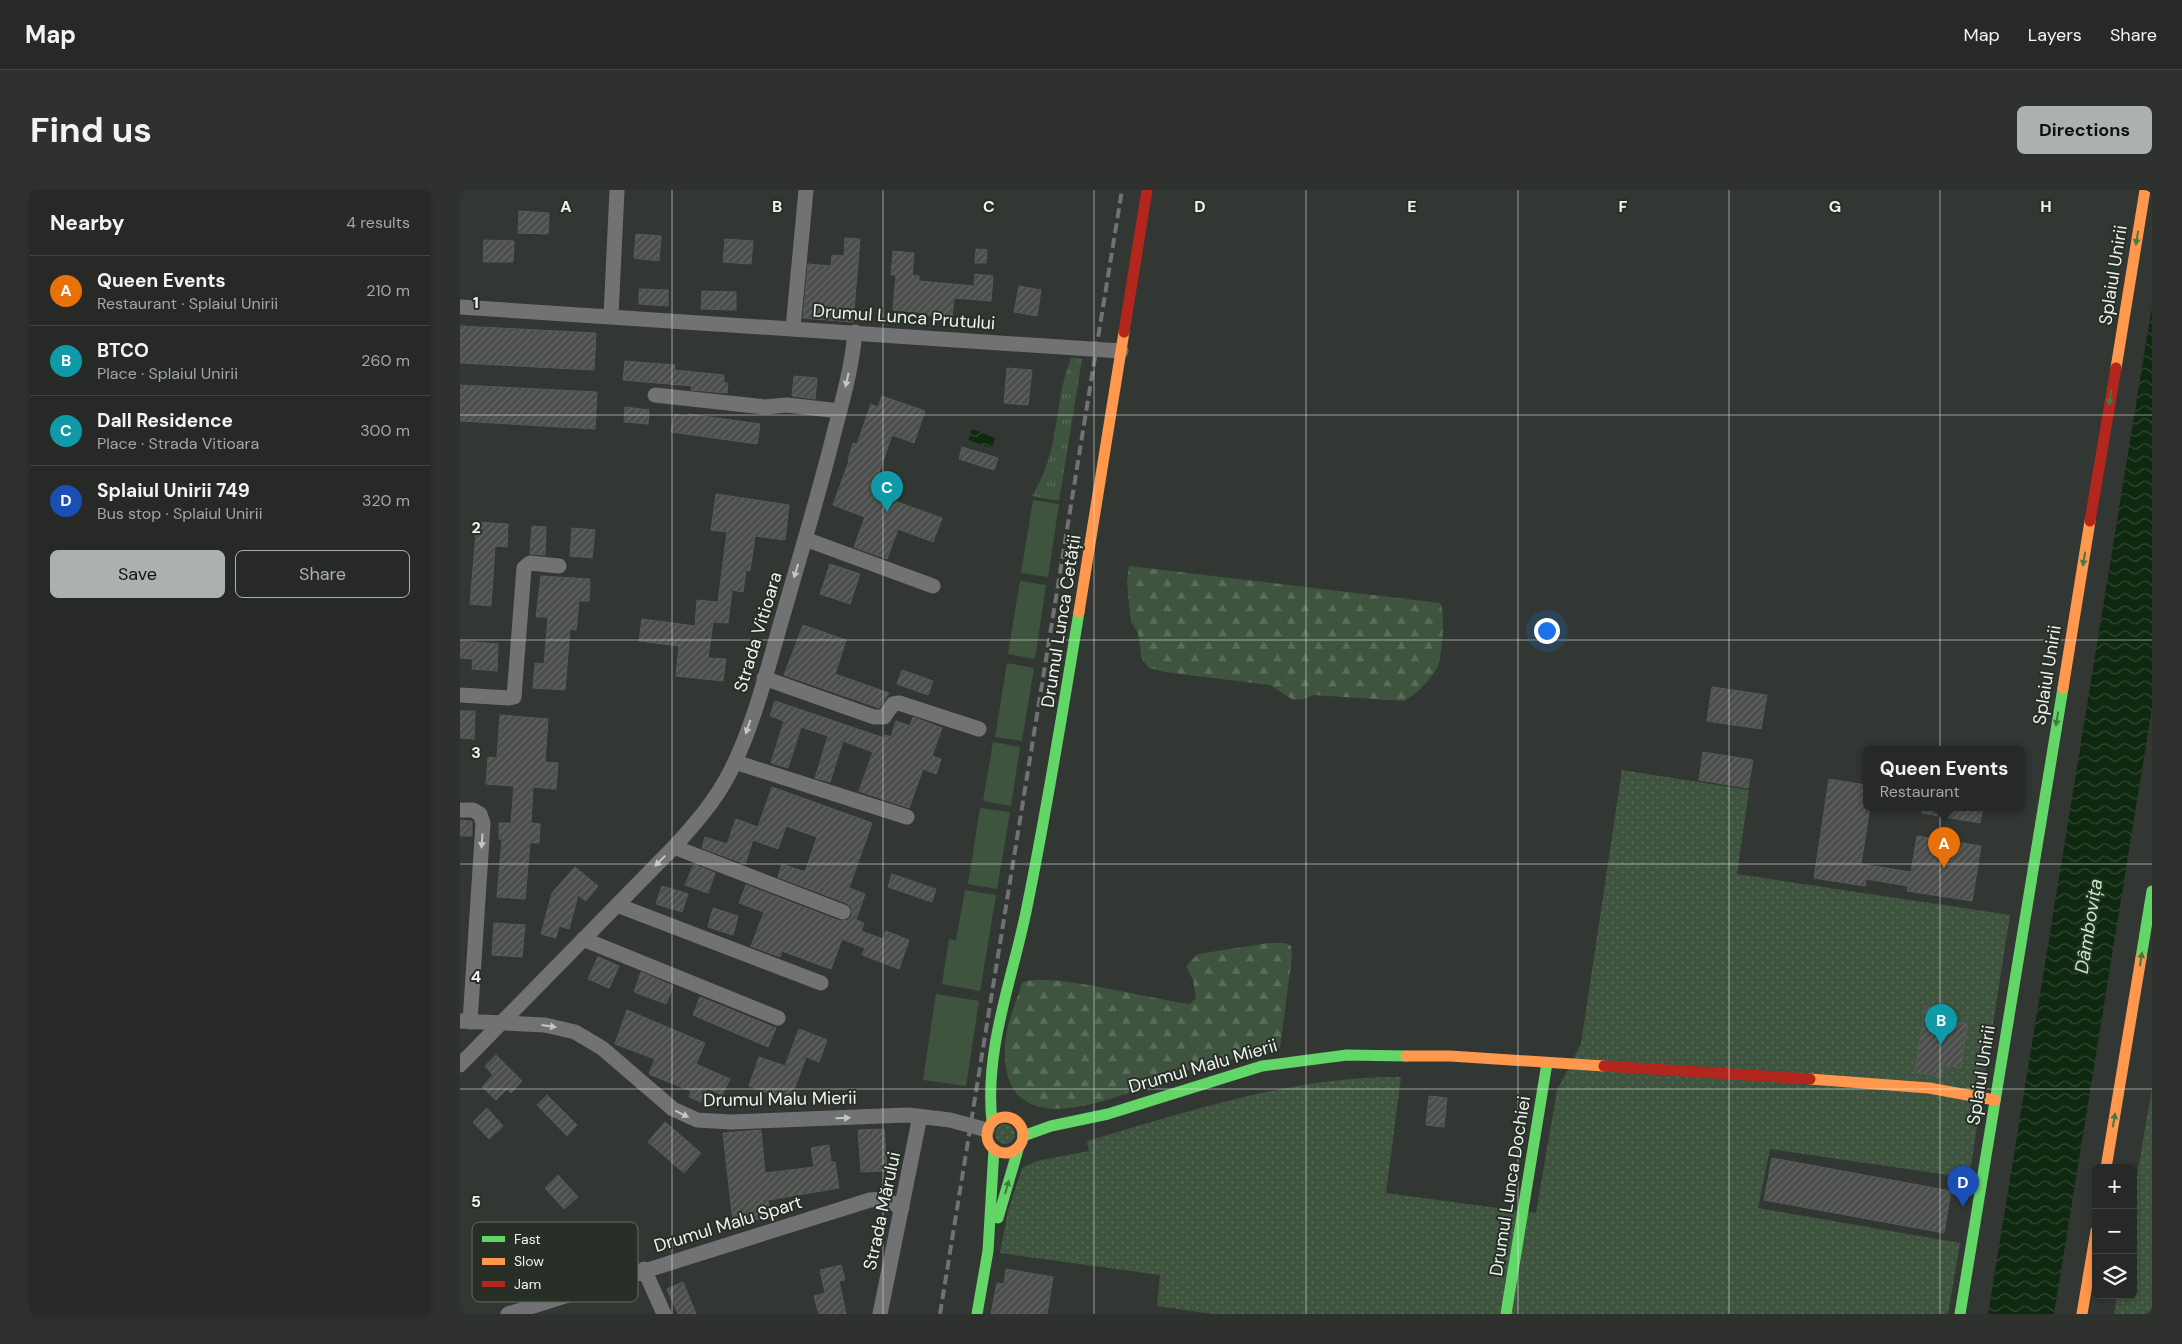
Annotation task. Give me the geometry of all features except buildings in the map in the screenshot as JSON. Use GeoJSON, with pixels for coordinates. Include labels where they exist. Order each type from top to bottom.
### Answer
{"type":"FeatureCollection","features":[{"type":"Feature","properties":{"kind":"street"},"geometry":{"type":"LineString","coordinates":[[611,316],[617,190]]}},
{"type":"Feature","properties":{"kind":"street","name":"Drumul Lunca Prutului"},"geometry":{"type":"LineString","coordinates":[[806,190],[793,328],[1121,350]]}},
{"type":"Feature","properties":{"kind":"street","name":"Drumul Lunca Cetății"},"geometry":{"type":"LineString","coordinates":[[989,1126],[992,1055],[1027,908],[1074,653],[1146,190]]}},
{"type":"Feature","properties":{"kind":"street","name":"Splaiul Unirii"},"geometry":{"type":"LineString","coordinates":[[1960,1314],[2145,190]]}},
{"type":"Feature","properties":{"kind":"street"},"geometry":{"type":"LineString","coordinates":[[460,307],[793,328]]}},
{"type":"Feature","properties":{"kind":"street","name":"Strada Vitioara"},"geometry":{"type":"LineString","coordinates":[[460,1065],[674,847],[714,798],[735,762],[764,678],[805,539],[840,411],[855,332]]}},
{"type":"Feature","properties":{"kind":"street"},"geometry":{"type":"LineString","coordinates":[[655,395],[840,411]]}},
{"type":"Feature","properties":{"kind":"street"},"geometry":{"type":"LineString","coordinates":[[805,539],[933,586]]}},
{"type":"Feature","properties":{"kind":"street"},"geometry":{"type":"LineString","coordinates":[[460,696],[514,697],[524,568],[530,563],[559,566]]}},
{"type":"Feature","properties":{"kind":"street"},"geometry":{"type":"LineString","coordinates":[[764,678],[874,717],[884,717],[893,704],[900,703],[979,729]]}},
{"type":"Feature","properties":{"kind":"street"},"geometry":{"type":"LineString","coordinates":[[735,762],[907,817]]}},
{"type":"Feature","properties":{"kind":"street"},"geometry":{"type":"LineString","coordinates":[[460,810],[473,810],[480,814],[483,824],[465,1021]]}},
{"type":"Feature","properties":{"kind":"street"},"geometry":{"type":"LineString","coordinates":[[674,847],[843,912]]}},
{"type":"Feature","properties":{"kind":"street"},"geometry":{"type":"LineString","coordinates":[[2107,1164],[2152,891]]}},
{"type":"Feature","properties":{"kind":"street"},"geometry":{"type":"LineString","coordinates":[[617,905],[821,983]]}},
{"type":"Feature","properties":{"kind":"street"},"geometry":{"type":"LineString","coordinates":[[583,939],[778,1018]]}},
{"type":"Feature","properties":{"kind":"street","name":"Drumul Malu Mierii"},"geometry":{"type":"LineString","coordinates":[[465,1021],[561,1028],[588,1038],[674,1109],[697,1120],[732,1122],[920,1116],[989,1126]]}},
{"type":"Feature","properties":{"kind":"street","name":"Drumul Malu Mierii"},"geometry":{"type":"LineString","coordinates":[[1021,1136],[1051,1126],[1094,1118],[1234,1073],[1295,1060],[1347,1055],[1414,1054],[1902,1085],[1995,1100]]}},
{"type":"Feature","properties":{"kind":"street","name":"Drumul Lunca Cetății"},"geometry":{"type":"LineString","coordinates":[[992,1055],[998,1090],[1009,1117]]}},
{"type":"Feature","properties":{"kind":"street","name":"Drumul Lunca Dochiei"},"geometry":{"type":"LineString","coordinates":[[1506,1314],[1547,1063]]}},
{"type":"Feature","properties":{"kind":"street","name":"Strada Mărului"},"geometry":{"type":"LineString","coordinates":[[880,1314],[920,1116]]}},
{"type":"Feature","properties":{"kind":"street"},"geometry":{"type":"LineString","coordinates":[[988,1251],[1021,1136],[1009,1117],[1000,1117],[989,1126],[987,1140],[994,1149],[1004,1153],[1021,1136]]}},
{"type":"Feature","properties":{"kind":"street"},"geometry":{"type":"LineString","coordinates":[[978,1314],[988,1251],[994,1149]]}},
{"type":"Feature","properties":{"kind":"street","name":"Drumul Malu Spart"},"geometry":{"type":"LineString","coordinates":[[638,1272],[870,1200],[884,1199],[902,1208]]}},
{"type":"Feature","properties":{"kind":"street"},"geometry":{"type":"LineString","coordinates":[[2082,1314],[2092,1254]]}},
{"type":"Feature","properties":{"kind":"street"},"geometry":{"type":"LineString","coordinates":[[644,1270],[664,1314]]}},
{"type":"Feature","properties":{"kind":"street","name":"Drumul Malu Spart"},"geometry":{"type":"LineString","coordinates":[[508,1314],[545,1302]]}},
{"type":"Feature","properties":{"kind":"green space"},"geometry":{"type":"Polygon","coordinates":[[[1071,358],[1082,359],[1059,501],[1032,496],[1042,478],[1053,444],[1061,393],[1071,358]]]}},
{"type":"Feature","properties":{"kind":"green space"},"geometry":{"type":"Polygon","coordinates":[[[1033,500],[1059,504],[1048,577],[1021,573],[1033,500]]]}},
{"type":"Feature","properties":{"kind":"green space"},"geometry":{"type":"Polygon","coordinates":[[[1129,566],[1440,603],[1443,625],[1439,663],[1427,682],[1404,701],[1314,695],[1304,699],[1293,700],[1270,685],[1165,672],[1149,668],[1142,659],[1138,633],[1131,622],[1127,582],[1129,566]]]}},
{"type":"Feature","properties":{"kind":"green space"},"geometry":{"type":"Polygon","coordinates":[[[1020,581],[1046,585],[1035,659],[1008,654],[1020,581]]]}},
{"type":"Feature","properties":{"kind":"green space"},"geometry":{"type":"Polygon","coordinates":[[[1007,663],[1034,668],[1022,741],[995,737],[1007,663]]]}},
{"type":"Feature","properties":{"kind":"green space"},"geometry":{"type":"Polygon","coordinates":[[[993,742],[1020,747],[1011,806],[983,801],[993,742]]]}},
{"type":"Feature","properties":{"kind":"green space"},"geometry":{"type":"Polygon","coordinates":[[[1622,770],[1749,790],[1737,874],[2010,915],[1969,1178],[1770,1149],[1758,1208],[1960,1243],[1948,1314],[1213,1314],[1157,1306],[1160,1275],[1000,1253],[1008,1211],[1022,1168],[1037,1161],[1089,1151],[1087,1141],[1204,1107],[1282,1089],[1321,1082],[1361,1078],[1401,1077],[1386,1193],[1536,1213],[1557,1090],[1581,1044],[1622,770]]]}},
{"type":"Feature","properties":{"kind":"green space"},"geometry":{"type":"Polygon","coordinates":[[[980,808],[1010,812],[997,889],[968,884],[980,808]]]}},
{"type":"Feature","properties":{"kind":"green space"},"geometry":{"type":"Polygon","coordinates":[[[965,890],[996,895],[980,991],[942,984],[949,939],[956,940],[965,890]]]}},
{"type":"Feature","properties":{"kind":"green space"},"geometry":{"type":"Polygon","coordinates":[[[1269,943],[1285,943],[1291,946],[1292,956],[1280,1048],[1258,1055],[1191,1069],[1106,1100],[1075,1107],[1047,1108],[1024,1100],[1009,1080],[1005,1045],[1006,1037],[1009,1021],[1022,983],[1034,980],[1053,980],[1190,1004],[1196,998],[1193,980],[1186,966],[1198,954],[1269,943]]]}},
{"type":"Feature","properties":{"kind":"green space"},"geometry":{"type":"Polygon","coordinates":[[[936,994],[979,1001],[966,1086],[923,1080],[936,994]]]}},
{"type":"Feature","properties":{"kind":"green space"},"geometry":{"type":"Polygon","coordinates":[[[2152,1088],[2152,1314],[2114,1314],[2116,1299],[2137,1299],[2137,1176],[2152,1088]]]}},
{"type":"Feature","properties":{"kind":"green space"},"geometry":{"type":"Polygon","coordinates":[[[1001,1124],[1009,1124],[1015,1130],[1015,1138],[1009,1144],[1001,1144],[995,1138],[995,1130],[1001,1124]]]}},
{"type":"Feature","properties":{"kind":"water","name":"Dâmbovița"},"geometry":{"type":"Polygon","coordinates":[[[2152,306],[2152,708],[2054,1314],[1988,1314],[2152,306]]]}},
{"type":"Feature","properties":{"kind":"water"},"geometry":{"type":"Polygon","coordinates":[[[972,429],[995,438],[992,448],[968,440],[972,429]]]}},
{"type":"Feature","properties":{"kind":"railway"},"geometry":{"type":"LineString","coordinates":[[940,1314],[1122,190]]}},
{"type":"Feature","properties":{"kind":"traffic: fast"},"geometry":{"type":"LineString","coordinates":[[992,1122],[992,1067],[996,1040],[1034,870],[1079,612]]}},
{"type":"Feature","properties":{"kind":"traffic: fast"},"geometry":{"type":"LineString","coordinates":[[1960,1314],[2063,688]]}},
{"type":"Feature","properties":{"kind":"traffic: fast"},"geometry":{"type":"LineString","coordinates":[[2141,958],[2152,891]]}},
{"type":"Feature","properties":{"kind":"traffic: fast"},"geometry":{"type":"LineString","coordinates":[[1023,1136],[1051,1126],[1108,1114],[1262,1066],[1347,1055],[1406,1056]]}},
{"type":"Feature","properties":{"kind":"traffic: fast"},"geometry":{"type":"LineString","coordinates":[[1506,1314],[1547,1063]]}},
{"type":"Feature","properties":{"kind":"traffic: fast"},"geometry":{"type":"LineString","coordinates":[[998,1218],[1019,1146]]}},
{"type":"Feature","properties":{"kind":"traffic: fast"},"geometry":{"type":"LineString","coordinates":[[977,1314],[988,1251],[994,1149]]}},
{"type":"Feature","properties":{"kind":"traffic: slow"},"geometry":{"type":"LineString","coordinates":[[2116,368],[2145,190]]}},
{"type":"Feature","properties":{"kind":"traffic: slow"},"geometry":{"type":"LineString","coordinates":[[1079,612],[1124,332]]}},
{"type":"Feature","properties":{"kind":"traffic: slow"},"geometry":{"type":"LineString","coordinates":[[2063,688],[2090,521]]}},
{"type":"Feature","properties":{"kind":"traffic: slow"},"geometry":{"type":"LineString","coordinates":[[2107,1164],[2141,958]]}},
{"type":"Feature","properties":{"kind":"traffic: slow"},"geometry":{"type":"LineString","coordinates":[[1406,1056],[1450,1056],[1604,1066]]}},
{"type":"Feature","properties":{"kind":"traffic: slow"},"geometry":{"type":"LineString","coordinates":[[1810,1079],[1929,1088],[1995,1100]]}},
{"type":"Feature","properties":{"kind":"traffic: slow"},"geometry":{"type":"LineString","coordinates":[[1005,1117],[1012,1118],[1018,1122],[1022,1128],[1023,1135],[1022,1142],[1018,1148],[1012,1152],[1005,1153],[998,1152],[992,1148],[988,1142],[987,1135],[988,1128],[992,1122],[998,1118],[1005,1117]]}},
{"type":"Feature","properties":{"kind":"traffic: slow"},"geometry":{"type":"LineString","coordinates":[[2082,1314],[2092,1254]]}},
{"type":"Feature","properties":{"kind":"traffic: jam"},"geometry":{"type":"LineString","coordinates":[[1124,332],[1147,190]]}},
{"type":"Feature","properties":{"kind":"traffic: jam"},"geometry":{"type":"LineString","coordinates":[[2090,521],[2116,368]]}},
{"type":"Feature","properties":{"kind":"traffic: jam"},"geometry":{"type":"LineString","coordinates":[[1604,1066],[1810,1079]]}},
{"type":"Feature","properties":{"kind":"place","name":"Dall Residence"},"geometry":{"type":"Point","coordinates":[887,512]}},
{"type":"Feature","properties":{"kind":"place","name":"Queen Events"},"geometry":{"type":"Point","coordinates":[1944,868]}},
{"type":"Feature","properties":{"kind":"place","name":"BTCO"},"geometry":{"type":"Point","coordinates":[1941,1045]}},
{"type":"Feature","properties":{"kind":"place","name":"Splaiul Unirii 749"},"geometry":{"type":"Point","coordinates":[1963,1207]}}]}
